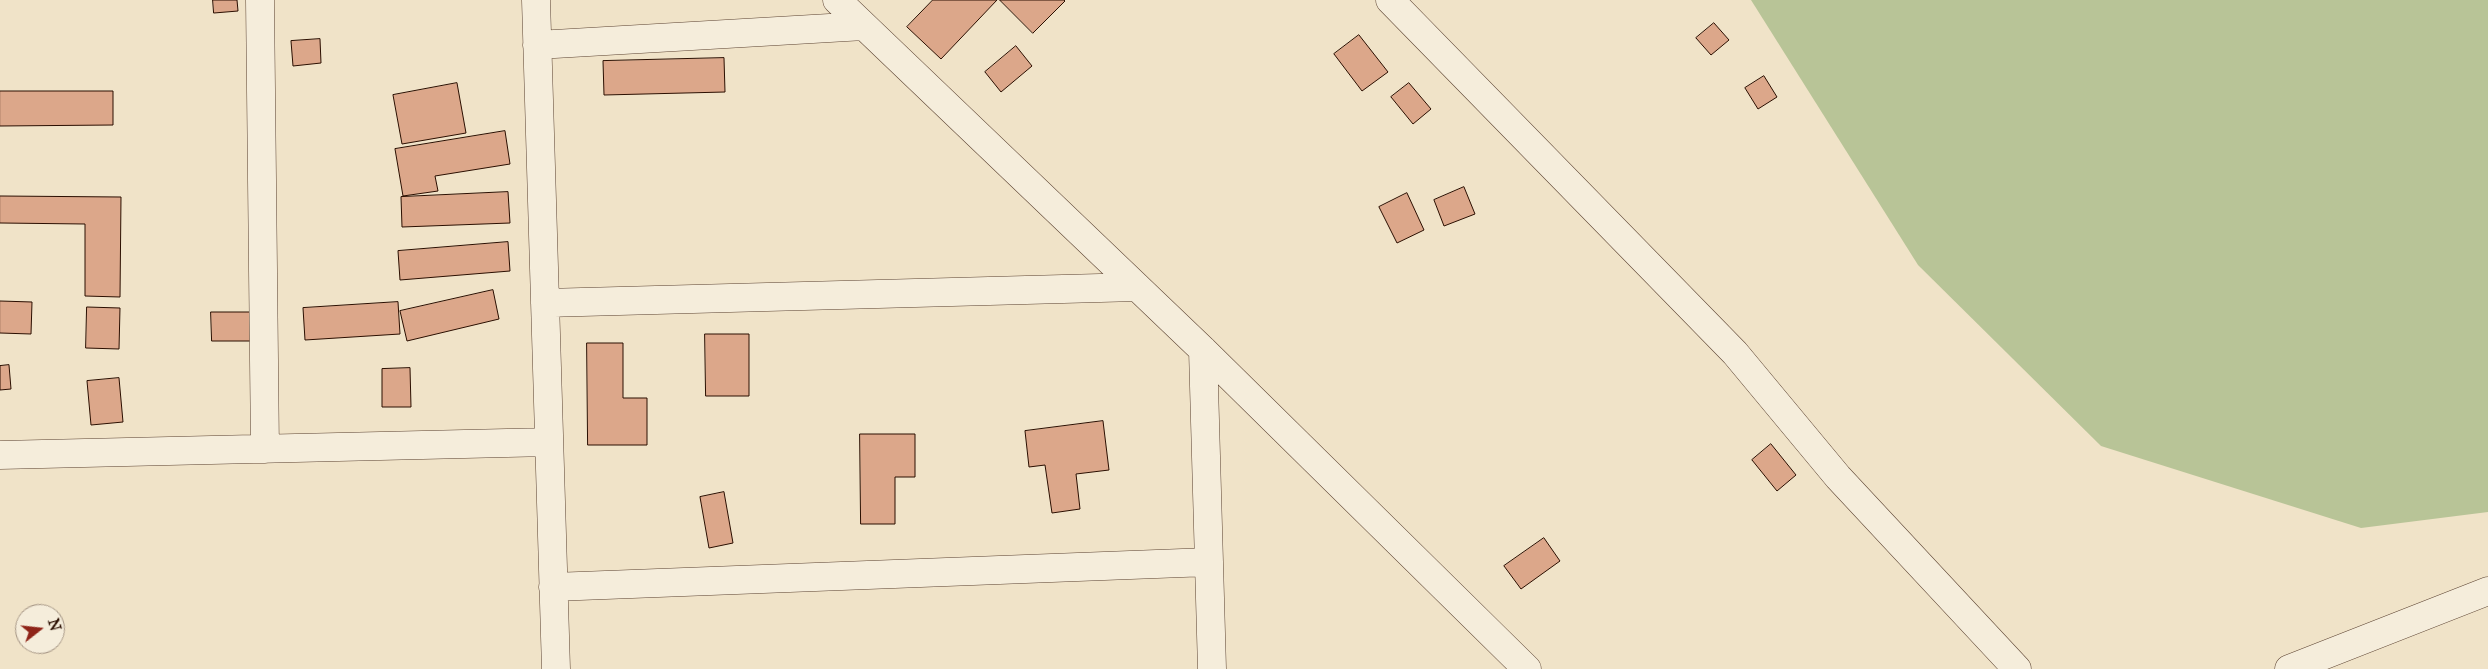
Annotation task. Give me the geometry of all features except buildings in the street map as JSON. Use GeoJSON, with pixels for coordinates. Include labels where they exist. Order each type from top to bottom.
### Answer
{"type":"FeatureCollection","features":[{"type":"Feature","properties":{"kind":"street"},"geometry":{"type":"LineString","coordinates":[[260,0],[265,449]]}},
{"type":"Feature","properties":{"kind":"street"},"geometry":{"type":"LineString","coordinates":[[536,0],[556,669]]}},
{"type":"Feature","properties":{"kind":"street"},"geometry":{"type":"LineString","coordinates":[[837,0],[1203,350],[1527,669]]}},
{"type":"Feature","properties":{"kind":"street"},"geometry":{"type":"LineString","coordinates":[[1390,0],[1735,353],[1838,477],[2017,669]]}},
{"type":"Feature","properties":{"kind":"street"},"geometry":{"type":"LineString","coordinates":[[537,45],[864,26]]}},
{"type":"Feature","properties":{"kind":"street"},"geometry":{"type":"LineString","coordinates":[[544,303],[1137,287]]}},
{"type":"Feature","properties":{"kind":"street"},"geometry":{"type":"LineString","coordinates":[[1203,350],[1212,669]]}},
{"type":"Feature","properties":{"kind":"street"},"geometry":{"type":"LineString","coordinates":[[0,455],[549,442]]}},
{"type":"Feature","properties":{"kind":"street"},"geometry":{"type":"LineString","coordinates":[[553,587],[1209,562]]}},
{"type":"Feature","properties":{"kind":"street"},"geometry":{"type":"LineString","coordinates":[[2289,669],[2488,591]]}},
{"type":"Feature","properties":{"kind":"green space"},"geometry":{"type":"Polygon","coordinates":[[[1751,0],[2488,0],[2488,512],[2361,528],[2101,446],[1918,265],[1751,0]]]}}]}
